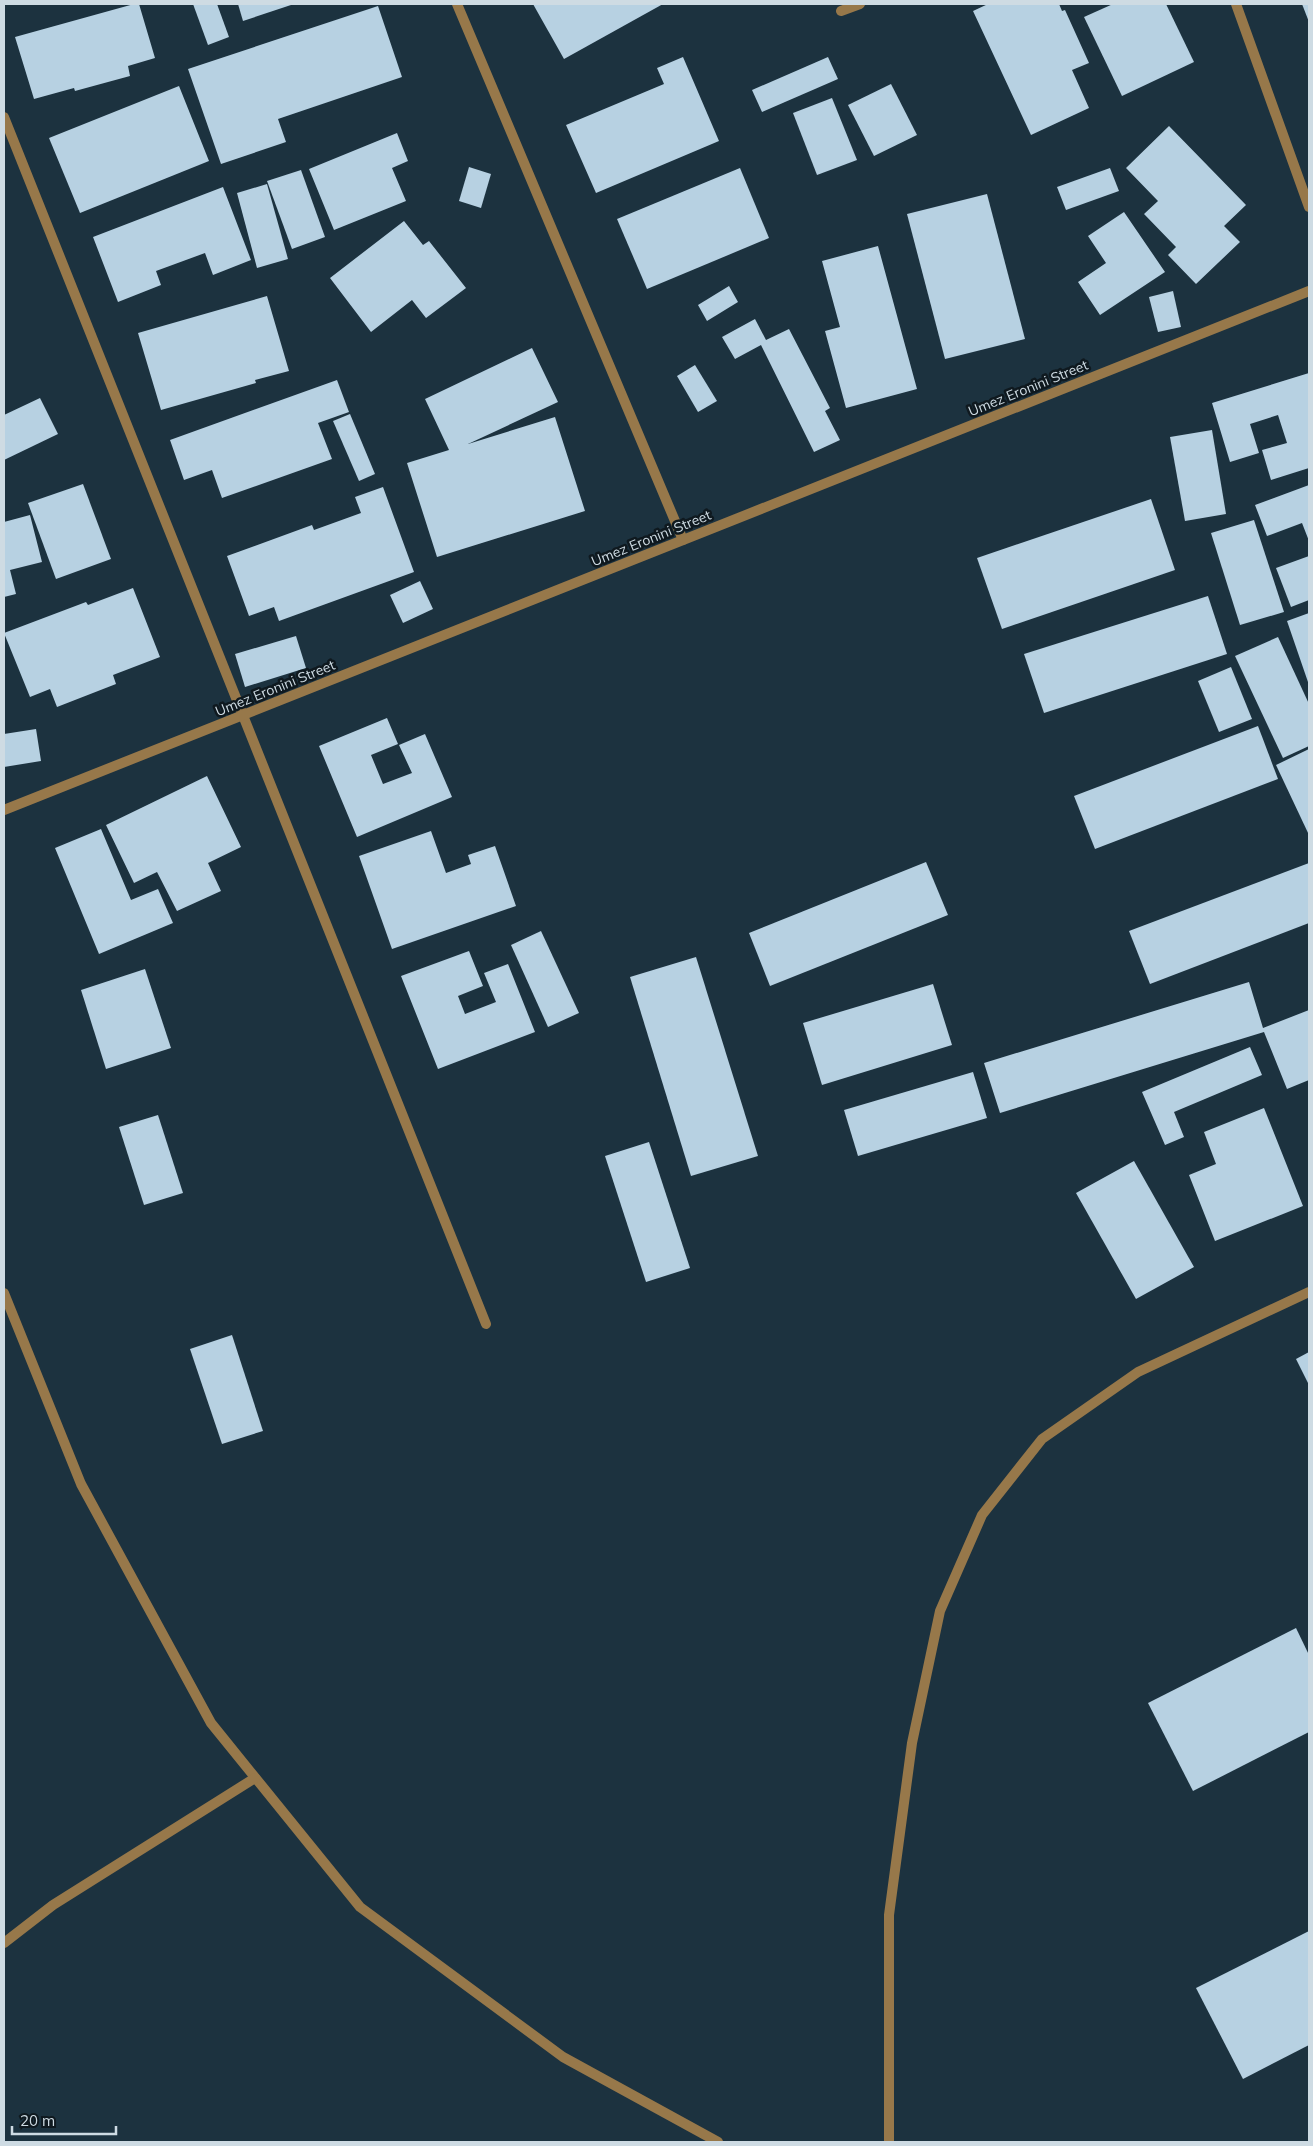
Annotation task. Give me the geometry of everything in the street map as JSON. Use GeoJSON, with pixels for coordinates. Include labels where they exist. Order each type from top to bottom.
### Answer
{"type":"FeatureCollection","features":[{"type":"Feature","properties":{"kind":"street"},"geometry":{"type":"LineString","coordinates":[[458,4],[683,540]]}},
{"type":"Feature","properties":{"kind":"street"},"geometry":{"type":"LineString","coordinates":[[840,11],[860,4]]}},
{"type":"Feature","properties":{"kind":"street"},"geometry":{"type":"LineString","coordinates":[[1236,4],[1309,207]]}},
{"type":"Feature","properties":{"kind":"street"},"geometry":{"type":"LineString","coordinates":[[4,117],[486,1324]]}},
{"type":"Feature","properties":{"kind":"street","name":"Umez Eronini Street"},"geometry":{"type":"LineString","coordinates":[[4,810],[1309,291]]}},
{"type":"Feature","properties":{"kind":"street"},"geometry":{"type":"LineString","coordinates":[[888,2142],[889,1915],[912,1743],[940,1611],[982,1515],[1042,1439],[1138,1372],[1309,1292]]}},
{"type":"Feature","properties":{"kind":"street"},"geometry":{"type":"LineString","coordinates":[[4,1293],[81,1484],[211,1724],[360,1907],[563,2057],[718,2142]]}},
{"type":"Feature","properties":{"kind":"street"},"geometry":{"type":"LineString","coordinates":[[4,1943],[53,1905],[255,1778]]}},
{"type":"Feature","properties":{"kind":"building"},"geometry":{"type":"Polygon","coordinates":[[[139,4],[155,58],[128,66],[130,76],[75,91],[74,88],[34,99],[15,37],[139,4]]]}},
{"type":"Feature","properties":{"kind":"building"},"geometry":{"type":"Polygon","coordinates":[[[193,4],[217,4],[229,37],[208,45],[193,4]]]}},
{"type":"Feature","properties":{"kind":"building"},"geometry":{"type":"Polygon","coordinates":[[[238,4],[294,4],[243,21],[238,4]]]}},
{"type":"Feature","properties":{"kind":"building"},"geometry":{"type":"Polygon","coordinates":[[[533,4],[663,4],[564,59],[533,4]]]}},
{"type":"Feature","properties":{"kind":"building"},"geometry":{"type":"Polygon","coordinates":[[[988,4],[1059,4],[1062,11],[1065,10],[1089,63],[1072,70],[1089,108],[1031,135],[973,11],[988,4]]]}},
{"type":"Feature","properties":{"kind":"building"},"geometry":{"type":"Polygon","coordinates":[[[1113,4],[1166,4],[1194,62],[1122,96],[1084,17],[1113,4]]]}},
{"type":"Feature","properties":{"kind":"building"},"geometry":{"type":"Polygon","coordinates":[[[1302,4],[1309,4],[1309,22],[1302,4]]]}},
{"type":"Feature","properties":{"kind":"building"},"geometry":{"type":"Polygon","coordinates":[[[378,6],[402,77],[278,119],[286,142],[221,164],[188,69],[378,6]]]}},
{"type":"Feature","properties":{"kind":"building"},"geometry":{"type":"Polygon","coordinates":[[[683,57],[719,141],[596,193],[566,125],[664,84],[657,68],[683,57]]]}},
{"type":"Feature","properties":{"kind":"building"},"geometry":{"type":"Polygon","coordinates":[[[828,57],[838,79],[762,112],[752,90],[828,57]]]}},
{"type":"Feature","properties":{"kind":"building"},"geometry":{"type":"Polygon","coordinates":[[[891,84],[917,135],[874,156],[848,105],[891,84]]]}},
{"type":"Feature","properties":{"kind":"building"},"geometry":{"type":"Polygon","coordinates":[[[179,86],[209,161],[80,213],[49,138],[179,86]]]}},
{"type":"Feature","properties":{"kind":"building"},"geometry":{"type":"Polygon","coordinates":[[[832,98],[857,160],[817,175],[793,113],[832,98]]]}},
{"type":"Feature","properties":{"kind":"building"},"geometry":{"type":"Polygon","coordinates":[[[1169,126],[1246,205],[1224,226],[1240,242],[1196,284],[1168,255],[1176,247],[1144,214],[1158,201],[1126,168],[1169,126]]]}},
{"type":"Feature","properties":{"kind":"building"},"geometry":{"type":"Polygon","coordinates":[[[397,133],[408,161],[392,168],[406,201],[334,230],[309,169],[397,133]]]}},
{"type":"Feature","properties":{"kind":"building"},"geometry":{"type":"Polygon","coordinates":[[[469,167],[491,174],[481,208],[459,201],[469,167]]]}},
{"type":"Feature","properties":{"kind":"building"},"geometry":{"type":"Polygon","coordinates":[[[740,168],[769,238],[647,289],[617,219],[740,168]]]}},
{"type":"Feature","properties":{"kind":"building"},"geometry":{"type":"Polygon","coordinates":[[[1110,168],[1119,191],[1066,210],[1057,187],[1110,168]]]}},
{"type":"Feature","properties":{"kind":"building"},"geometry":{"type":"Polygon","coordinates":[[[301,170],[325,237],[292,249],[267,181],[301,170]]]}},
{"type":"Feature","properties":{"kind":"building"},"geometry":{"type":"Polygon","coordinates":[[[267,184],[288,259],[257,268],[237,193],[267,184]]]}},
{"type":"Feature","properties":{"kind":"building"},"geometry":{"type":"Polygon","coordinates":[[[223,187],[251,260],[213,275],[205,253],[156,271],[161,285],[118,302],[93,237],[223,187]]]}},
{"type":"Feature","properties":{"kind":"building"},"geometry":{"type":"Polygon","coordinates":[[[987,194],[1025,339],[945,359],[907,214],[987,194]]]}},
{"type":"Feature","properties":{"kind":"building"},"geometry":{"type":"Polygon","coordinates":[[[1124,212],[1165,272],[1100,315],[1078,282],[1106,263],[1088,236],[1124,212]]]}},
{"type":"Feature","properties":{"kind":"building"},"geometry":{"type":"Polygon","coordinates":[[[404,221],[423,245],[429,241],[466,288],[426,318],[412,300],[371,332],[330,278],[404,221]]]}},
{"type":"Feature","properties":{"kind":"building"},"geometry":{"type":"Polygon","coordinates":[[[878,246],[917,389],[846,408],[825,331],[840,327],[822,261],[878,246]]]}},
{"type":"Feature","properties":{"kind":"building"},"geometry":{"type":"Polygon","coordinates":[[[729,286],[738,302],[707,321],[698,305],[729,286]]]}},
{"type":"Feature","properties":{"kind":"building"},"geometry":{"type":"Polygon","coordinates":[[[1173,291],[1181,327],[1158,332],[1149,297],[1173,291]]]}},
{"type":"Feature","properties":{"kind":"building"},"geometry":{"type":"Polygon","coordinates":[[[267,296],[289,371],[255,380],[256,383],[161,410],[138,333],[267,296]]]}},
{"type":"Feature","properties":{"kind":"building"},"geometry":{"type":"Polygon","coordinates":[[[755,319],[766,340],[789,329],[830,408],[825,411],[840,440],[814,452],[761,345],[735,359],[722,337],[755,319]]]}},
{"type":"Feature","properties":{"kind":"building"},"geometry":{"type":"Polygon","coordinates":[[[532,348],[558,402],[468,444],[555,417],[585,511],[437,557],[407,463],[449,450],[425,399],[532,348]]]}},
{"type":"Feature","properties":{"kind":"building"},"geometry":{"type":"Polygon","coordinates":[[[695,365],[717,401],[698,412],[677,376],[695,365]]]}},
{"type":"Feature","properties":{"kind":"building"},"geometry":{"type":"Polygon","coordinates":[[[1309,373],[1309,468],[1271,480],[1262,450],[1287,443],[1278,415],[1250,424],[1259,453],[1230,462],[1212,403],[1309,373]]]}},
{"type":"Feature","properties":{"kind":"building"},"geometry":{"type":"Polygon","coordinates":[[[337,380],[349,412],[318,423],[332,459],[222,498],[212,470],[184,480],[170,440],[337,380]]]}},
{"type":"Feature","properties":{"kind":"building"},"geometry":{"type":"Polygon","coordinates":[[[40,398],[58,434],[4,460],[4,415],[40,398]]]}},
{"type":"Feature","properties":{"kind":"building"},"geometry":{"type":"Polygon","coordinates":[[[350,414],[375,474],[359,481],[333,421],[350,414]]]}},
{"type":"Feature","properties":{"kind":"building"},"geometry":{"type":"Polygon","coordinates":[[[1212,430],[1226,514],[1185,521],[1170,437],[1212,430]]]}},
{"type":"Feature","properties":{"kind":"building"},"geometry":{"type":"Polygon","coordinates":[[[83,484],[111,559],[56,579],[28,503],[83,484]]]}},
{"type":"Feature","properties":{"kind":"building"},"geometry":{"type":"Polygon","coordinates":[[[1309,485],[1309,541],[1302,523],[1267,536],[1255,505],[1309,485]]]}},
{"type":"Feature","properties":{"kind":"building"},"geometry":{"type":"Polygon","coordinates":[[[383,487],[414,572],[279,621],[274,607],[249,616],[227,556],[312,525],[314,530],[361,513],[355,497],[383,487]]]}},
{"type":"Feature","properties":{"kind":"building"},"geometry":{"type":"Polygon","coordinates":[[[1151,499],[1175,570],[1002,629],[977,558],[1151,499]]]}},
{"type":"Feature","properties":{"kind":"building"},"geometry":{"type":"Polygon","coordinates":[[[30,515],[42,562],[10,570],[16,594],[4,597],[4,522],[30,515]]]}},
{"type":"Feature","properties":{"kind":"building"},"geometry":{"type":"Polygon","coordinates":[[[1254,520],[1284,612],[1240,625],[1211,533],[1254,520]]]}},
{"type":"Feature","properties":{"kind":"building"},"geometry":{"type":"Polygon","coordinates":[[[1309,556],[1309,600],[1291,607],[1276,568],[1309,556]]]}},
{"type":"Feature","properties":{"kind":"building"},"geometry":{"type":"Polygon","coordinates":[[[420,581],[433,609],[403,623],[390,595],[420,581]]]}},
{"type":"Feature","properties":{"kind":"building"},"geometry":{"type":"Polygon","coordinates":[[[133,588],[160,657],[113,675],[116,684],[57,707],[50,689],[30,697],[4,633],[86,602],[88,605],[133,588]]]}},
{"type":"Feature","properties":{"kind":"building"},"geometry":{"type":"Polygon","coordinates":[[[1208,596],[1227,654],[1044,713],[1024,654],[1208,596]]]}},
{"type":"Feature","properties":{"kind":"building"},"geometry":{"type":"Polygon","coordinates":[[[1309,613],[1309,685],[1287,621],[1309,613]]]}},
{"type":"Feature","properties":{"kind":"building"},"geometry":{"type":"Polygon","coordinates":[[[296,636],[306,668],[245,687],[235,654],[296,636]]]}},
{"type":"Feature","properties":{"kind":"building"},"geometry":{"type":"Polygon","coordinates":[[[1278,637],[1309,704],[1309,746],[1283,758],[1235,656],[1278,637]]]}},
{"type":"Feature","properties":{"kind":"building"},"geometry":{"type":"Polygon","coordinates":[[[1231,667],[1252,719],[1219,732],[1198,681],[1231,667]]]}},
{"type":"Feature","properties":{"kind":"building"},"geometry":{"type":"Polygon","coordinates":[[[387,718],[398,744],[371,755],[383,784],[412,773],[399,745],[425,734],[452,797],[357,837],[319,746],[387,718]]]}},
{"type":"Feature","properties":{"kind":"building"},"geometry":{"type":"Polygon","coordinates":[[[1258,726],[1278,779],[1095,849],[1074,796],[1258,726]]]}},
{"type":"Feature","properties":{"kind":"building"},"geometry":{"type":"Polygon","coordinates":[[[36,729],[41,761],[4,767],[4,734],[36,729]]]}},
{"type":"Feature","properties":{"kind":"building"},"geometry":{"type":"Polygon","coordinates":[[[1309,749],[1309,835],[1276,765],[1309,749]]]}},
{"type":"Feature","properties":{"kind":"building"},"geometry":{"type":"Polygon","coordinates":[[[207,776],[241,847],[208,863],[221,891],[177,911],[157,872],[134,883],[106,825],[207,776]]]}},
{"type":"Feature","properties":{"kind":"building"},"geometry":{"type":"Polygon","coordinates":[[[101,829],[131,900],[158,889],[173,923],[99,954],[55,848],[101,829]]]}},
{"type":"Feature","properties":{"kind":"building"},"geometry":{"type":"Polygon","coordinates":[[[431,831],[446,873],[471,864],[468,855],[495,846],[516,906],[392,949],[359,856],[431,831]]]}},
{"type":"Feature","properties":{"kind":"building"},"geometry":{"type":"Polygon","coordinates":[[[926,862],[948,915],[770,986],[749,933],[926,862]]]}},
{"type":"Feature","properties":{"kind":"building"},"geometry":{"type":"Polygon","coordinates":[[[1309,863],[1309,923],[1150,984],[1129,931],[1309,863]]]}},
{"type":"Feature","properties":{"kind":"building"},"geometry":{"type":"Polygon","coordinates":[[[541,931],[579,1013],[548,1027],[511,945],[541,931]]]}},
{"type":"Feature","properties":{"kind":"building"},"geometry":{"type":"Polygon","coordinates":[[[469,951],[483,986],[458,996],[465,1014],[496,1002],[484,973],[508,964],[535,1032],[438,1069],[401,976],[469,951]]]}},
{"type":"Feature","properties":{"kind":"building"},"geometry":{"type":"Polygon","coordinates":[[[696,957],[758,1156],[691,1176],[630,977],[696,957]]]}},
{"type":"Feature","properties":{"kind":"building"},"geometry":{"type":"Polygon","coordinates":[[[145,969],[171,1048],[106,1069],[81,990],[145,969]]]}},
{"type":"Feature","properties":{"kind":"building"},"geometry":{"type":"Polygon","coordinates":[[[1249,982],[1263,1028],[1309,1010],[1309,1080],[1287,1089],[1264,1032],[1000,1113],[984,1063],[1249,982]]]}},
{"type":"Feature","properties":{"kind":"building"},"geometry":{"type":"Polygon","coordinates":[[[933,984],[952,1045],[822,1085],[803,1023],[933,984]]]}},
{"type":"Feature","properties":{"kind":"building"},"geometry":{"type":"Polygon","coordinates":[[[1250,1047],[1262,1075],[1174,1112],[1184,1137],[1165,1145],[1142,1092],[1250,1047]]]}},
{"type":"Feature","properties":{"kind":"building"},"geometry":{"type":"Polygon","coordinates":[[[973,1072],[987,1118],[858,1156],[844,1110],[973,1072]]]}},
{"type":"Feature","properties":{"kind":"building"},"geometry":{"type":"Polygon","coordinates":[[[1264,1108],[1303,1206],[1215,1241],[1189,1175],[1216,1164],[1204,1132],[1264,1108]]]}},
{"type":"Feature","properties":{"kind":"building"},"geometry":{"type":"Polygon","coordinates":[[[158,1115],[183,1193],[144,1205],[119,1127],[158,1115]]]}},
{"type":"Feature","properties":{"kind":"building"},"geometry":{"type":"Polygon","coordinates":[[[649,1142],[690,1268],[646,1282],[605,1156],[649,1142]]]}},
{"type":"Feature","properties":{"kind":"building"},"geometry":{"type":"Polygon","coordinates":[[[1134,1161],[1194,1267],[1136,1299],[1076,1193],[1134,1161]]]}},
{"type":"Feature","properties":{"kind":"building"},"geometry":{"type":"Polygon","coordinates":[[[232,1335],[263,1431],[222,1444],[190,1349],[232,1335]]]}},
{"type":"Feature","properties":{"kind":"building"},"geometry":{"type":"Polygon","coordinates":[[[1309,1352],[1309,1385],[1296,1359],[1309,1352]]]}},
{"type":"Feature","properties":{"kind":"building"},"geometry":{"type":"Polygon","coordinates":[[[1296,1628],[1309,1655],[1309,1732],[1193,1791],[1148,1703],[1296,1628]]]}},
{"type":"Feature","properties":{"kind":"building"},"geometry":{"type":"Polygon","coordinates":[[[1309,1931],[1309,2045],[1243,2079],[1196,1988],[1309,1931]]]}}]}
